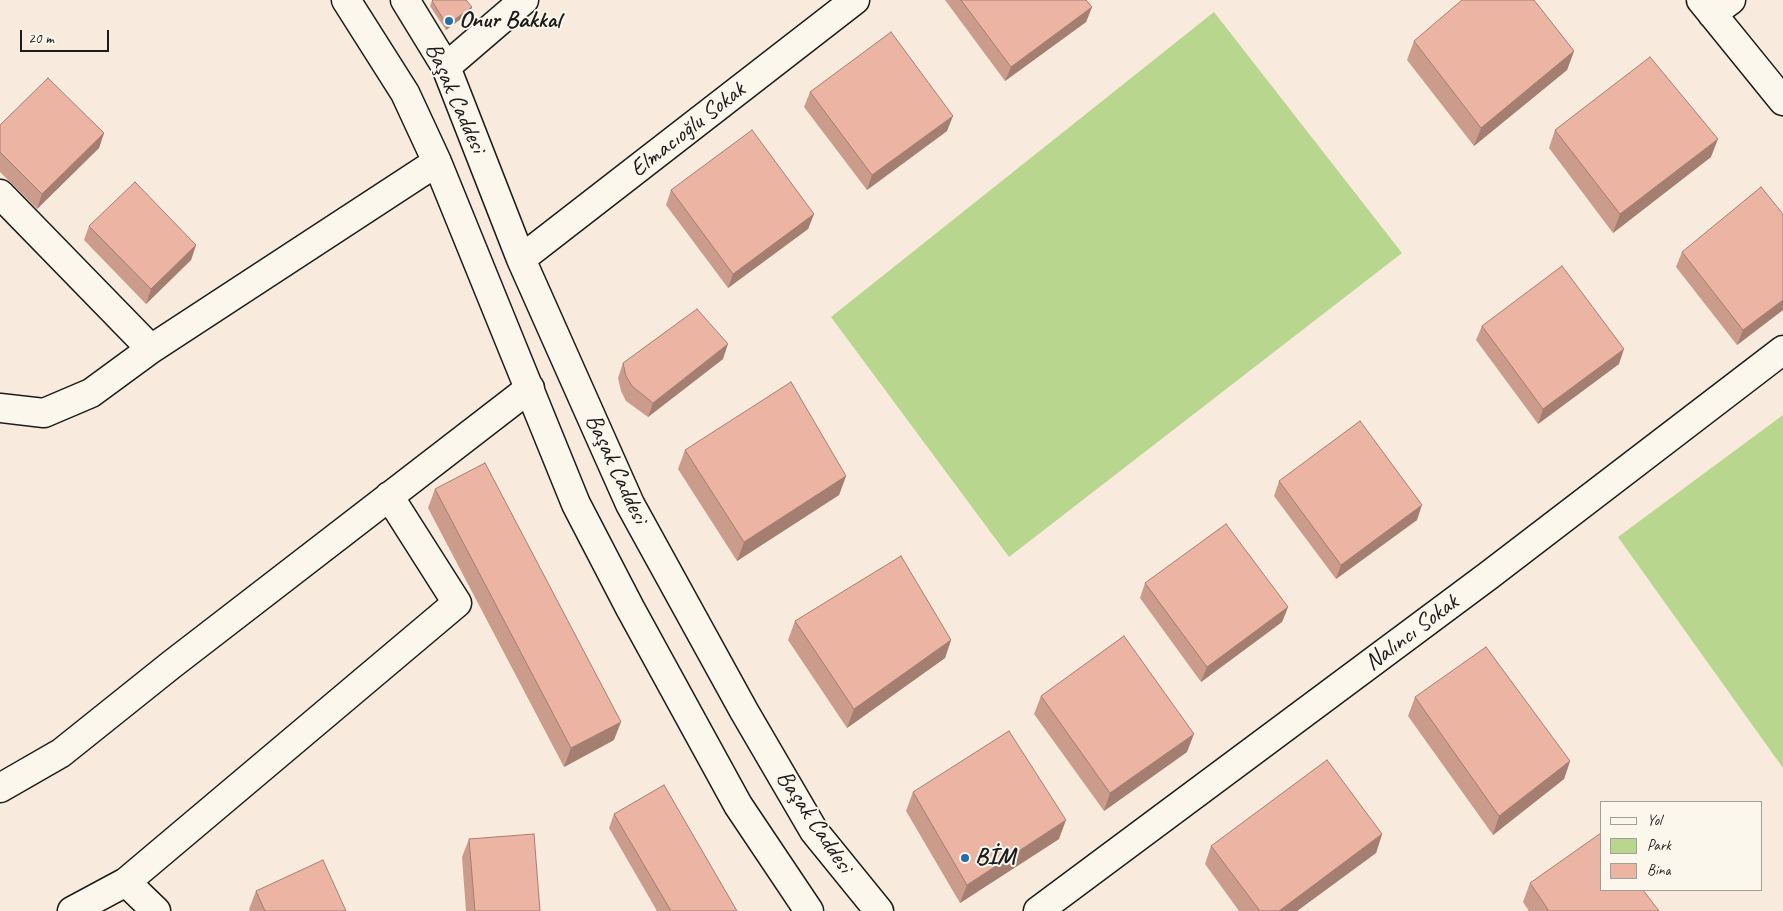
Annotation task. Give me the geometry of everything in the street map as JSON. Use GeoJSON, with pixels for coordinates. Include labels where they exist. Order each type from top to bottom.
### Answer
{"type":"FeatureCollection","features":[{"type":"Feature","properties":{"kind":"street","name":"Başak Caddesi"},"geometry":{"type":"LineString","coordinates":[[346,0],[405,93],[437,162],[576,504],[630,608],[738,805],[809,911]]}},
{"type":"Feature","properties":{"kind":"street","name":"Başak Caddesi"},"geometry":{"type":"LineString","coordinates":[[405,0],[446,67],[522,259],[630,504],[744,711],[814,831],[879,911]]}},
{"type":"Feature","properties":{"kind":"street"},"geometry":{"type":"LineString","coordinates":[[446,67],[524,0]]}},
{"type":"Feature","properties":{"kind":"street","name":"Elmacıoğlu Sokak"},"geometry":{"type":"LineString","coordinates":[[522,259],[855,0]]}},
{"type":"Feature","properties":{"kind":"street"},"geometry":{"type":"LineString","coordinates":[[1715,5],[1783,102]]}},
{"type":"Feature","properties":{"kind":"street"},"geometry":{"type":"LineString","coordinates":[[0,408],[44,413],[91,393],[151,349],[437,162]]}},
{"type":"Feature","properties":{"kind":"street"},"geometry":{"type":"LineString","coordinates":[[0,194],[151,349]]}},
{"type":"Feature","properties":{"kind":"street","name":"Nalıncı Sokak"},"geometry":{"type":"LineString","coordinates":[[1038,911],[1488,576],[1783,350]]}},
{"type":"Feature","properties":{"kind":"street"},"geometry":{"type":"LineString","coordinates":[[0,788],[61,753],[171,665],[530,388]]}},
{"type":"Feature","properties":{"kind":"street"},"geometry":{"type":"LineString","coordinates":[[72,911],[126,882],[457,603],[389,496]]}},
{"type":"Feature","properties":{"kind":"street"},"geometry":{"type":"LineString","coordinates":[[126,882],[156,911]]}},
{"type":"Feature","properties":{"kind":"green space"},"geometry":{"type":"Polygon","coordinates":[[[1214,12],[1402,253],[1009,557],[831,317],[1214,12]]]}},
{"type":"Feature","properties":{"kind":"green space"},"geometry":{"type":"Polygon","coordinates":[[[1783,415],[1783,768],[1618,537],[1783,415]]]}},
{"type":"Feature","properties":{"kind":"building","name":"Onur Bakkal"},"geometry":{"type":"Polygon","coordinates":[[[433,0],[466,0],[472,7],[447,25],[433,0]]]}},
{"type":"Feature","properties":{"kind":"building"},"geometry":{"type":"Polygon","coordinates":[[[961,0],[1086,0],[1092,7],[1011,67],[961,0]]]}},
{"type":"Feature","properties":{"kind":"building"},"geometry":{"type":"Polygon","coordinates":[[[1462,0],[1534,0],[1574,51],[1481,128],[1414,41],[1462,0]]]}},
{"type":"Feature","properties":{"kind":"building"},"geometry":{"type":"Polygon","coordinates":[[[891,32],[953,116],[872,175],[810,92],[891,32]]]}},
{"type":"Feature","properties":{"kind":"building"},"geometry":{"type":"Polygon","coordinates":[[[1650,57],[1718,139],[1620,214],[1555,130],[1650,57]]]}},
{"type":"Feature","properties":{"kind":"building"},"geometry":{"type":"Polygon","coordinates":[[[48,78],[104,133],[42,194],[0,152],[0,125],[48,78]]]}},
{"type":"Feature","properties":{"kind":"building"},"geometry":{"type":"Polygon","coordinates":[[[752,130],[814,214],[733,274],[671,190],[752,130]]]}},
{"type":"Feature","properties":{"kind":"building"},"geometry":{"type":"Polygon","coordinates":[[[135,182],[196,245],[151,289],[89,226],[135,182]]]}},
{"type":"Feature","properties":{"kind":"building"},"geometry":{"type":"Polygon","coordinates":[[[1761,187],[1783,214],[1783,300],[1743,330],[1682,252],[1761,187]]]}},
{"type":"Feature","properties":{"kind":"building"},"geometry":{"type":"Polygon","coordinates":[[[1562,266],[1624,349],[1543,409],[1482,326],[1562,266]]]}},
{"type":"Feature","properties":{"kind":"building"},"geometry":{"type":"Polygon","coordinates":[[[697,309],[728,344],[653,403],[632,386],[626,376],[623,363],[697,309]]]}},
{"type":"Feature","properties":{"kind":"building"},"geometry":{"type":"Polygon","coordinates":[[[791,382],[846,476],[744,542],[685,450],[791,382]]]}},
{"type":"Feature","properties":{"kind":"building"},"geometry":{"type":"Polygon","coordinates":[[[1360,421],[1422,505],[1341,565],[1279,481],[1360,421]]]}},
{"type":"Feature","properties":{"kind":"building"},"geometry":{"type":"Polygon","coordinates":[[[485,463],[621,722],[571,748],[435,489],[485,463]]]}},
{"type":"Feature","properties":{"kind":"building"},"geometry":{"type":"Polygon","coordinates":[[[1226,524],[1288,607],[1207,667],[1145,583],[1226,524]]]}},
{"type":"Feature","properties":{"kind":"building"},"geometry":{"type":"Polygon","coordinates":[[[901,556],[951,640],[854,709],[795,621],[901,556]]]}},
{"type":"Feature","properties":{"kind":"building"},"geometry":{"type":"Polygon","coordinates":[[[1124,636],[1194,734],[1110,793],[1041,696],[1124,636]]]}},
{"type":"Feature","properties":{"kind":"building"},"geometry":{"type":"Polygon","coordinates":[[[1486,647],[1570,761],[1499,816],[1415,697],[1486,647]]]}},
{"type":"Feature","properties":{"kind":"building"},"geometry":{"type":"Polygon","coordinates":[[[1009,731],[1066,820],[967,885],[913,792],[1009,731]]]}},
{"type":"Feature","properties":{"kind":"building"},"geometry":{"type":"Polygon","coordinates":[[[1327,760],[1382,834],[1279,911],[1260,911],[1211,846],[1327,760]]]}},
{"type":"Feature","properties":{"kind":"building"},"geometry":{"type":"Polygon","coordinates":[[[664,785],[737,911],[671,911],[614,814],[664,785]]]}},
{"type":"Feature","properties":{"kind":"building"},"geometry":{"type":"Polygon","coordinates":[[[534,834],[540,911],[475,911],[469,839],[534,834]]]}},
{"type":"Feature","properties":{"kind":"building"},"geometry":{"type":"Polygon","coordinates":[[[1600,834],[1600,891],[1644,891],[1659,911],[1549,911],[1530,883],[1600,834]]]}},
{"type":"Feature","properties":{"kind":"building"},"geometry":{"type":"Polygon","coordinates":[[[323,860],[346,911],[265,911],[256,891],[323,860]]]}},
{"type":"Feature","properties":{"kind":"place","name":"Onur Bakkal"},"geometry":{"type":"Point","coordinates":[449,21]}},
{"type":"Feature","properties":{"kind":"place","name":"BİM"},"geometry":{"type":"Point","coordinates":[965,858]}}]}
